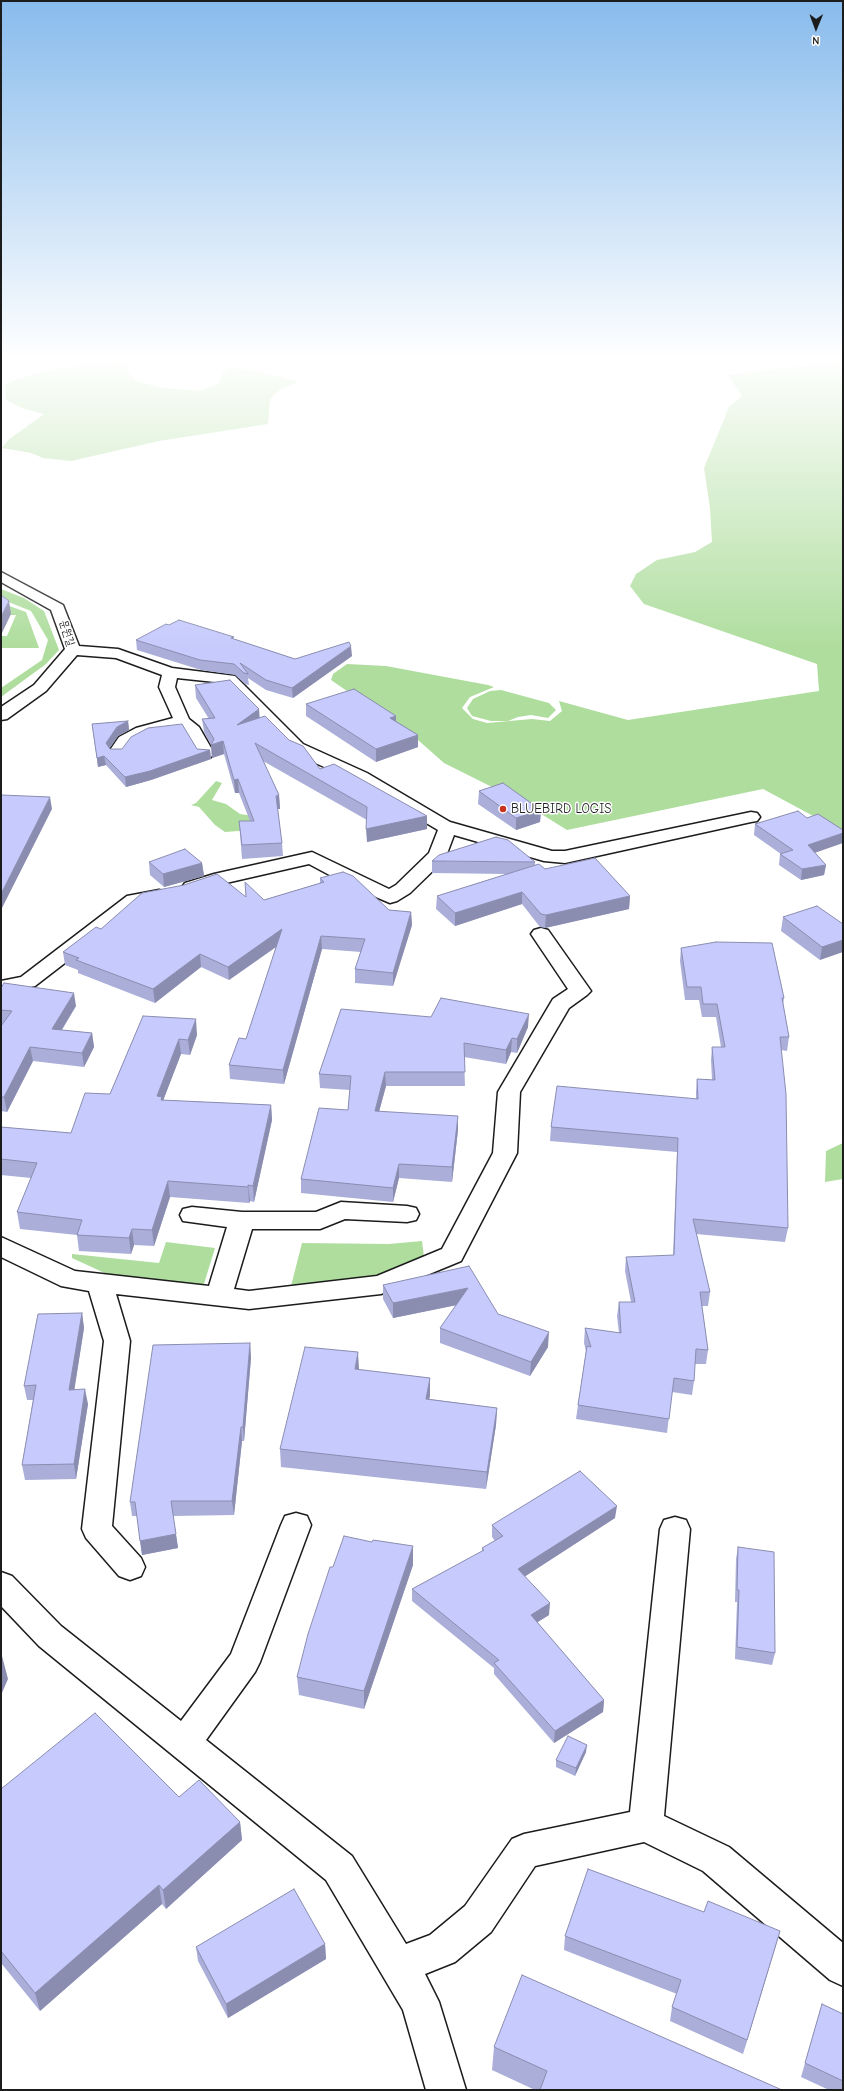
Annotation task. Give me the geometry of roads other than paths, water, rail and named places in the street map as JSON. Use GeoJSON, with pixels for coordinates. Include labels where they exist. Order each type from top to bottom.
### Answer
{"type":"FeatureCollection","features":[{"type":"Feature","properties":{"kind":"street","name":"문원길"},"geometry":{"type":"LineString","coordinates":[[1,576],[58,608],[73,650],[40,688],[1,715]]}},
{"type":"Feature","properties":{"kind":"street"},"geometry":{"type":"LineString","coordinates":[[73,650],[118,654],[170,672],[229,679],[297,748],[361,777],[446,827],[550,857],[566,857],[751,817]]}},
{"type":"Feature","properties":{"kind":"street"},"geometry":{"type":"LineString","coordinates":[[170,672],[167,687],[182,721],[193,731],[205,753]]}},
{"type":"Feature","properties":{"kind":"street"},"geometry":{"type":"LineString","coordinates":[[117,753],[125,741],[142,732],[182,721]]}},
{"type":"Feature","properties":{"kind":"street"},"geometry":{"type":"LineString","coordinates":[[1,987],[28,982],[134,900],[178,892],[221,878],[312,858],[357,882],[390,897],[403,889],[438,855],[446,827]]}},
{"type":"Feature","properties":{"kind":"street"},"geometry":{"type":"LineString","coordinates":[[1,1246],[70,1280],[249,1300],[381,1285],[452,1255],[505,1153],[509,1092],[561,1004],[580,991],[541,934]]}},
{"type":"Feature","properties":{"kind":"street"},"geometry":{"type":"LineString","coordinates":[[192,1215],[242,1220],[320,1221],[341,1210],[407,1214]]}},
{"type":"Feature","properties":{"kind":"street"},"geometry":{"type":"LineString","coordinates":[[219,1297],[242,1220]]}},
{"type":"Feature","properties":{"kind":"street"},"geometry":{"type":"LineString","coordinates":[[100,1284],[117,1341],[97,1529],[130,1567]]}},
{"type":"Feature","properties":{"kind":"street"},"geometry":{"type":"LineString","coordinates":[[184,1743],[244,1662],[296,1525]]}},
{"type":"Feature","properties":{"kind":"street"},"geometry":{"type":"LineString","coordinates":[[646,1825],[675,1529]]}},
{"type":"Feature","properties":{"kind":"street"},"geometry":{"type":"LineString","coordinates":[[1,1585],[50,1636],[339,1868],[420,2002],[446,2090]]}},
{"type":"Feature","properties":{"kind":"street"},"geometry":{"type":"LineString","coordinates":[[398,1966],[442,1948],[478,1919],[524,1850],[646,1825],[716,1859],[843,1967]]}},
{"type":"Feature","properties":{"kind":"place","name":"BLUEBIRD LOGIS"},"geometry":{"type":"Point","coordinates":[503,809]}}]}
